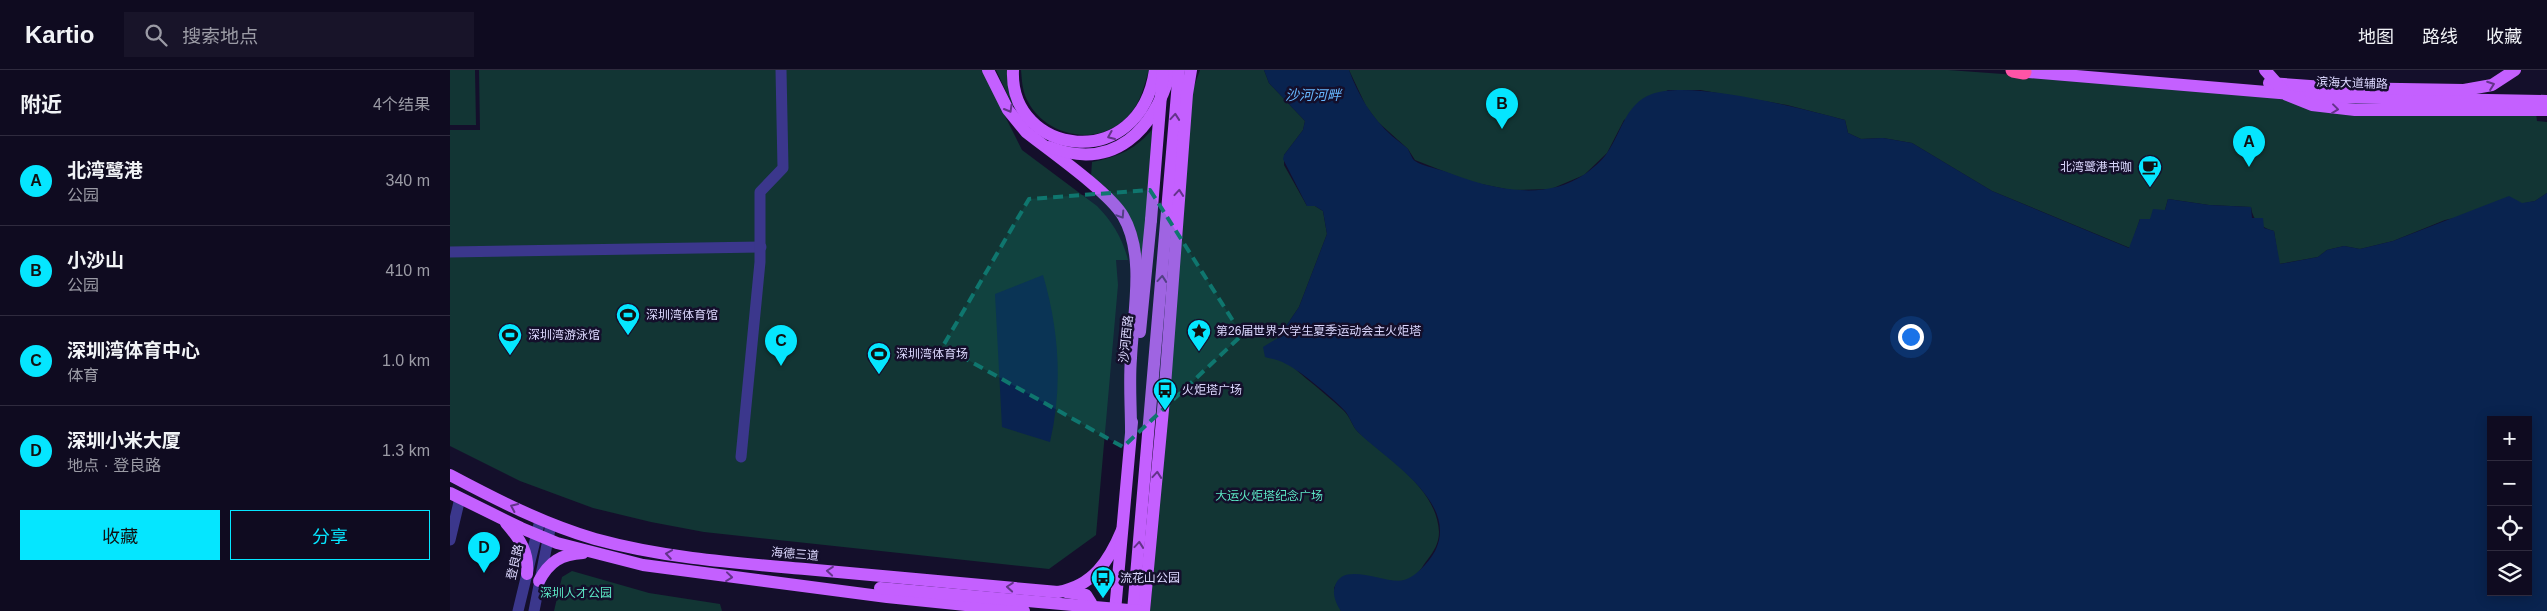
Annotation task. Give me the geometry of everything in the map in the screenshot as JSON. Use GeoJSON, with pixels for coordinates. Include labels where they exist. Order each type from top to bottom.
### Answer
{"type":"FeatureCollection","features":[{"type":"Feature","properties":{"kind":"main road"},"geometry":{"type":"LineString","coordinates":[[988,70],[1015,120],[1040,135],[1069,158],[1087,180],[1107,197],[1123,215],[1134,242],[1136,263],[1130,360],[1131,430]]}},
{"type":"Feature","properties":{"kind":"main road"},"geometry":{"type":"LineString","coordinates":[[1013,70],[1014,84],[1022,107],[1040,135],[1076,142],[1099,140],[1117,134],[1135,119],[1143,108],[1152,86],[1155,70]]}},
{"type":"Feature","properties":{"kind":"main road","name":"沙河西路"},"geometry":{"type":"LineString","coordinates":[[1116,611],[1163,70]]}},
{"type":"Feature","properties":{"kind":"main road"},"geometry":{"type":"LineString","coordinates":[[1069,158],[1102,152],[1130,140],[1148,122],[1162,97],[1171,70]]}},
{"type":"Feature","properties":{"kind":"main road"},"geometry":{"type":"LineString","coordinates":[[1133,611],[1179,70]]}},
{"type":"Feature","properties":{"kind":"main road"},"geometry":{"type":"LineString","coordinates":[[824,587],[880,588],[1142,611],[1164,399],[1187,94],[1192,70]]}},
{"type":"Feature","properties":{"kind":"main road","name":"滨海大道辅路"},"geometry":{"type":"LineString","coordinates":[[2008,70],[2328,96],[2547,101]]}},
{"type":"Feature","properties":{"kind":"main road"},"geometry":{"type":"LineString","coordinates":[[2265,70],[2288,95],[2312,105],[2354,110],[2547,110]]}},
{"type":"Feature","properties":{"kind":"main road"},"geometry":{"type":"LineString","coordinates":[[2140,81],[2233,81],[2428,91],[2480,88],[2502,81],[2516,70]]}},
{"type":"Feature","properties":{"kind":"main road"},"geometry":{"type":"LineString","coordinates":[[1159,313],[1164,399]]}},
{"type":"Feature","properties":{"kind":"main road","name":"海德三道"},"geometry":{"type":"LineString","coordinates":[[450,475],[546,522],[596,539],[652,552],[726,562],[1058,592],[1074,588],[1096,575],[1111,555],[1122,530]]}},
{"type":"Feature","properties":{"kind":"main road"},"geometry":{"type":"LineString","coordinates":[[455,495],[542,537],[591,553],[672,570],[824,587],[887,597],[1024,611]]}},
{"type":"Feature","properties":{"kind":"main road"},"geometry":{"type":"LineString","coordinates":[[503,519],[523,544],[527,560],[526,574]]}},
{"type":"Feature","properties":{"kind":"main road"},"geometry":{"type":"LineString","coordinates":[[539,581],[549,565],[558,558],[571,554],[591,553]]}},
{"type":"Feature","properties":{"kind":"main road"},"geometry":{"type":"LineString","coordinates":[[855,587],[856,574]]}},
{"type":"Feature","properties":{"kind":"main road"},"geometry":{"type":"LineString","coordinates":[[1058,592],[1086,595],[1091,603],[1089,611]]}},
{"type":"Feature","properties":{"kind":"street"},"geometry":{"type":"LineString","coordinates":[[741,457],[761,247],[760,192],[783,168],[780,70]]}},
{"type":"Feature","properties":{"kind":"street"},"geometry":{"type":"LineString","coordinates":[[772,168],[772,180]]}},
{"type":"Feature","properties":{"kind":"street"},"geometry":{"type":"LineString","coordinates":[[450,252],[587,246],[761,247]]}},
{"type":"Feature","properties":{"kind":"street"},"geometry":{"type":"LineString","coordinates":[[450,540],[455,495]]}},
{"type":"Feature","properties":{"kind":"street","name":"登良路"},"geometry":{"type":"LineString","coordinates":[[518,611],[526,574],[542,537],[546,522]]}},
{"type":"Feature","properties":{"kind":"street","name":"登良路"},"geometry":{"type":"LineString","coordinates":[[534,611],[539,581],[542,537]]}},
{"type":"Feature","properties":{"kind":"highlighted area"},"geometry":{"type":"Polygon","coordinates":[[[1150,190],[1242,335],[1123,447],[943,346],[1029,199],[1150,190]]]}},
{"type":"Feature","properties":{"kind":"green space"},"geometry":{"type":"Polygon","coordinates":[[[450,70],[475,70],[476,125],[450,125],[450,70]]]}},
{"type":"Feature","properties":{"kind":"green space"},"geometry":{"type":"Polygon","coordinates":[[[479,70],[982,70],[1022,150],[1097,206],[1116,231],[1128,260],[1116,260],[1118,285],[1096,535],[1049,569],[704,532],[593,508],[520,481],[450,446],[450,130],[480,130],[479,70]]]}},
{"type":"Feature","properties":{"kind":"green space"},"geometry":{"type":"Polygon","coordinates":[[[996,70],[1008,70],[1024,121],[1012,104],[996,70]]]}},
{"type":"Feature","properties":{"kind":"green space"},"geometry":{"type":"Polygon","coordinates":[[[1021,70],[1149,70],[1144,88],[1129,115],[1117,125],[1104,132],[1089,135],[1074,134],[1060,130],[1047,123],[1036,113],[1025,96],[1021,70]]]}},
{"type":"Feature","properties":{"kind":"green space","name":"大运火炬塔纪念广场"},"geometry":{"type":"Polygon","coordinates":[[[1200,70],[1264,70],[1269,83],[1305,121],[1303,130],[1284,155],[1284,165],[1307,206],[1315,206],[1323,211],[1327,234],[1299,307],[1278,338],[1271,344],[1288,362],[1345,412],[1358,432],[1409,475],[1430,501],[1436,516],[1439,532],[1437,543],[1414,577],[1404,581],[1393,581],[1349,575],[1341,579],[1334,588],[1341,611],[1150,611],[1192,92],[1200,70]]]}},
{"type":"Feature","properties":{"kind":"green space"},"geometry":{"type":"Polygon","coordinates":[[[1349,70],[1948,70],[2536,113],[2537,121],[2547,122],[2547,193],[2535,201],[2445,220],[2393,241],[2360,249],[2344,246],[2327,250],[2318,257],[2279,264],[2274,231],[2258,223],[2253,216],[2251,207],[2209,205],[2168,199],[2165,210],[2150,219],[2140,219],[2130,248],[1992,191],[1912,143],[1883,138],[1861,139],[1848,133],[1845,120],[1787,105],[1700,90],[1668,90],[1624,120],[1607,153],[1584,175],[1551,189],[1511,190],[1471,182],[1415,160],[1408,149],[1378,122],[1366,106],[1349,70]]]}},
{"type":"Feature","properties":{"kind":"green space"},"geometry":{"type":"Polygon","coordinates":[[[1154,127],[1143,263],[1136,230],[1091,176],[1092,162],[1119,155],[1141,141],[1154,127]]]}},
{"type":"Feature","properties":{"kind":"green space","name":"深圳人才公园"},"geometry":{"type":"Polygon","coordinates":[[[572,571],[649,593],[720,604],[722,611],[554,611],[562,577],[572,571]]]}},
{"type":"Feature","properties":{"kind":"water","name":"沙河河畔"},"geometry":{"type":"Polygon","coordinates":[[[1264,70],[1349,70],[1361,97],[1372,114],[1392,136],[1407,148],[1415,161],[1478,183],[1515,190],[1533,190],[1569,183],[1585,174],[1605,156],[1625,119],[1636,104],[1652,94],[1670,90],[1693,90],[1747,97],[1845,120],[1848,133],[1861,139],[1883,138],[1912,143],[1992,191],[2129,248],[2140,219],[2150,219],[2153,209],[2165,210],[2168,199],[2209,205],[2251,207],[2252,218],[2263,218],[2264,228],[2274,231],[2280,264],[2318,257],[2327,250],[2344,246],[2360,249],[2393,241],[2509,196],[2522,203],[2535,201],[2547,193],[2547,611],[1341,611],[1334,596],[1335,586],[1340,578],[1356,574],[1396,581],[1409,578],[1423,568],[1431,558],[1436,549],[1440,531],[1437,514],[1428,497],[1399,467],[1357,431],[1347,413],[1340,406],[1300,373],[1281,362],[1265,357],[1263,347],[1278,338],[1299,307],[1327,234],[1323,211],[1315,206],[1307,206],[1283,159],[1303,130],[1305,121],[1269,83],[1264,70]]]}},
{"type":"Feature","properties":{"kind":"water"},"geometry":{"type":"Polygon","coordinates":[[[1043,275],[1053,316],[1058,379],[1057,400],[1050,442],[1002,427],[995,294],[1043,275]]]}},
{"type":"Feature","properties":{"kind":"place","name":"小沙山"},"geometry":{"type":"Point","coordinates":[1502,129]}},
{"type":"Feature","properties":{"kind":"place","name":"北湾鹭港"},"geometry":{"type":"Point","coordinates":[2249,167]}},
{"type":"Feature","properties":{"kind":"place","name":"北湾鹭港书咖"},"geometry":{"type":"Point","coordinates":[2150,188]}},
{"type":"Feature","properties":{"kind":"place","name":"深圳湾体育馆"},"geometry":{"type":"Point","coordinates":[628,336]}},
{"type":"Feature","properties":{"kind":"place","name":"第26届世界大学生夏季运动会主火炬塔"},"geometry":{"type":"Point","coordinates":[1199,352]}},
{"type":"Feature","properties":{"kind":"place","name":"深圳湾游泳馆"},"geometry":{"type":"Point","coordinates":[510,356]}},
{"type":"Feature","properties":{"kind":"place","name":"深圳湾体育中心"},"geometry":{"type":"Point","coordinates":[781,366]}},
{"type":"Feature","properties":{"kind":"place","name":"深圳湾体育场"},"geometry":{"type":"Point","coordinates":[879,375]}},
{"type":"Feature","properties":{"kind":"place","name":"火炬塔广场"},"geometry":{"type":"Point","coordinates":[1165,411]}},
{"type":"Feature","properties":{"kind":"place","name":"深圳小米大厦"},"geometry":{"type":"Point","coordinates":[484,573]}},
{"type":"Feature","properties":{"kind":"place","name":"流花山公园"},"geometry":{"type":"Point","coordinates":[1103,599]}}]}
